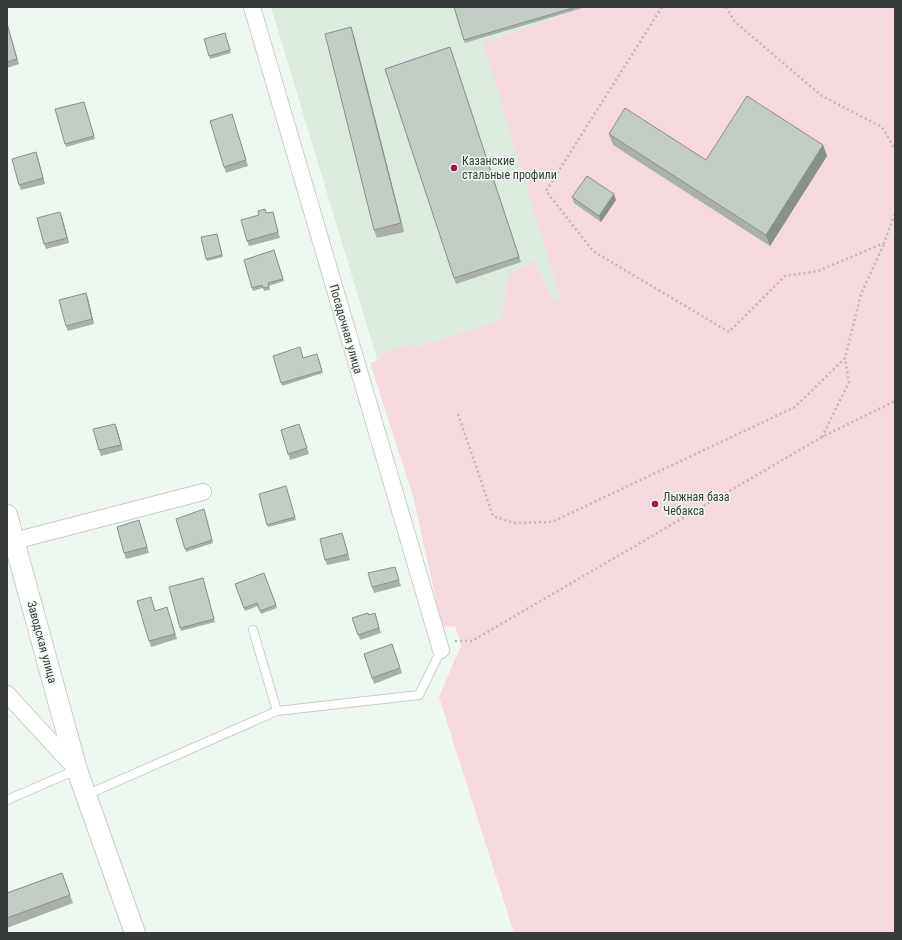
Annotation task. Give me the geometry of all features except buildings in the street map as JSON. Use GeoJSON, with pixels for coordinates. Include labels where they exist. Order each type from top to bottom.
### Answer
{"type":"FeatureCollection","features":[{"type":"Feature","properties":{"kind":"street","name":"Посадочная улица"},"geometry":{"type":"LineString","coordinates":[[252,7],[440,645]]}},
{"type":"Feature","properties":{"kind":"street"},"geometry":{"type":"LineString","coordinates":[[14,541],[203,492]]}},
{"type":"Feature","properties":{"kind":"street","name":"Заводская улица"},"geometry":{"type":"LineString","coordinates":[[7,514],[77,770],[135,933]]}},
{"type":"Feature","properties":{"kind":"street"},"geometry":{"type":"LineString","coordinates":[[7,694],[77,770]]}},
{"type":"Feature","properties":{"kind":"lane"},"geometry":{"type":"LineString","coordinates":[[253,630],[277,711]]}},
{"type":"Feature","properties":{"kind":"lane"},"geometry":{"type":"LineString","coordinates":[[86,795],[277,711],[419,695],[440,645]]}},
{"type":"Feature","properties":{"kind":"lane"},"geometry":{"type":"LineString","coordinates":[[7,800],[77,770]]}},
{"type":"Feature","properties":{"kind":"path"},"geometry":{"type":"LineString","coordinates":[[662,7],[546,191],[592,251],[729,332],[786,276],[818,271],[884,243]]}},
{"type":"Feature","properties":{"kind":"path"},"geometry":{"type":"LineString","coordinates":[[726,7],[735,22],[822,96],[882,127],[895,149]]}},
{"type":"Feature","properties":{"kind":"path"},"geometry":{"type":"LineString","coordinates":[[822,437],[849,382],[845,358],[861,294],[884,243],[895,213]]}},
{"type":"Feature","properties":{"kind":"path"},"geometry":{"type":"LineString","coordinates":[[458,414],[493,516],[514,523],[552,522],[795,407],[845,358]]}},
{"type":"Feature","properties":{"kind":"path"},"geometry":{"type":"LineString","coordinates":[[440,645],[472,641],[822,437],[895,401]]}},
{"type":"Feature","properties":{"kind":"shaded area","name":"Казанские стальные профили"},"geometry":{"type":"Polygon","coordinates":[[[271,7],[688,7],[870,147],[522,341],[383,379],[271,7]]]}},
{"type":"Feature","properties":{"kind":"shaded area","name":"Лыжная база Чебакса"},"geometry":{"type":"Polygon","coordinates":[[[586,7],[895,7],[895,933],[514,933],[439,697],[461,645],[455,626],[442,627],[413,496],[370,363],[382,359],[381,352],[414,344],[415,348],[499,321],[504,313],[507,276],[534,260],[554,302],[561,300],[483,43],[586,7]]]}},
{"type":"Feature","properties":{"kind":"place","name":"Казанские стальные профили"},"geometry":{"type":"Point","coordinates":[454,168]}},
{"type":"Feature","properties":{"kind":"place","name":"Лыжная база Чебакса"},"geometry":{"type":"Point","coordinates":[655,504]}}]}
